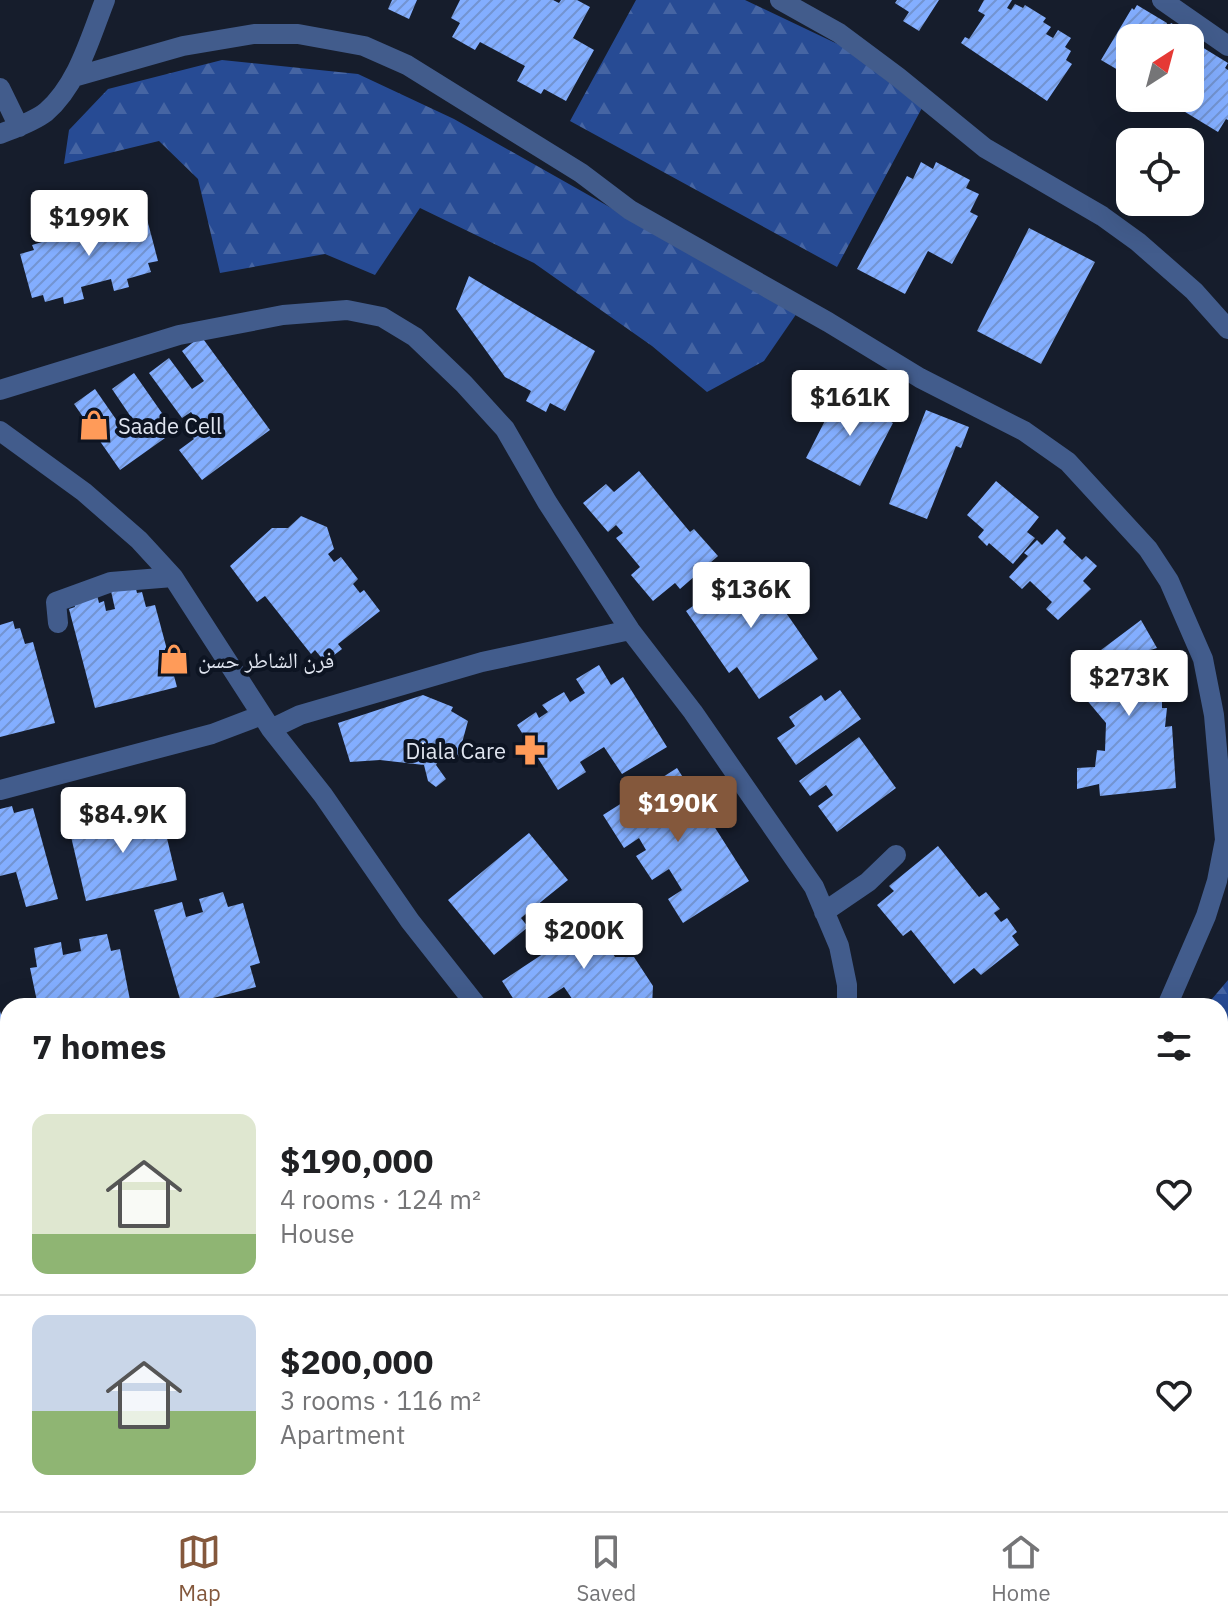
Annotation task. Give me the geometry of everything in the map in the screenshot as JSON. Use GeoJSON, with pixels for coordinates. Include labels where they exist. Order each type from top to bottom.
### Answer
{"type":"FeatureCollection","features":[{"type":"Feature","properties":{"kind":"street"},"geometry":{"type":"LineString","coordinates":[[0,88],[10,130],[46,111],[74,77],[105,0]]}},
{"type":"Feature","properties":{"kind":"street"},"geometry":{"type":"LineString","coordinates":[[780,0],[839,33],[985,148],[1090,209],[1138,242],[1194,291],[1228,329]]}},
{"type":"Feature","properties":{"kind":"street"},"geometry":{"type":"LineString","coordinates":[[1162,0],[1228,46]]}},
{"type":"Feature","properties":{"kind":"street"},"geometry":{"type":"LineString","coordinates":[[74,77],[183,46],[254,34],[298,34],[364,46],[407,65],[581,173],[630,210],[920,378],[1024,431],[1068,462],[1148,549],[1169,581],[1203,659],[1214,715],[1225,840],[1206,916],[1170,998]]}},
{"type":"Feature","properties":{"kind":"street"},"geometry":{"type":"LineString","coordinates":[[0,390],[179,335],[283,315],[347,310],[382,317],[415,337],[505,429],[547,502],[630,630],[702,725],[814,887],[839,946],[847,998]]}},
{"type":"Feature","properties":{"kind":"street"},"geometry":{"type":"LineString","coordinates":[[0,431],[84,492],[139,540],[173,577],[266,722],[323,795],[410,921],[471,998]]}},
{"type":"Feature","properties":{"kind":"street"},"geometry":{"type":"LineString","coordinates":[[58,623],[56,602],[111,582],[173,577]]}},
{"type":"Feature","properties":{"kind":"street"},"geometry":{"type":"LineString","coordinates":[[0,790],[212,734],[300,715],[482,662],[630,630]]}},
{"type":"Feature","properties":{"kind":"street"},"geometry":{"type":"LineString","coordinates":[[824,912],[868,882],[896,855]]}},
{"type":"Feature","properties":{"kind":"green space"},"geometry":{"type":"Polygon","coordinates":[[[636,0],[745,0],[846,48],[923,106],[837,267],[570,121],[636,0]]]}},
{"type":"Feature","properties":{"kind":"green space"},"geometry":{"type":"Polygon","coordinates":[[[222,60],[358,74],[454,119],[797,313],[764,361],[707,392],[652,346],[534,263],[420,208],[375,275],[325,254],[220,273],[198,179],[159,141],[64,164],[69,130],[108,89],[222,60]]]}},
{"type":"Feature","properties":{"kind":"green space"},"geometry":{"type":"Polygon","coordinates":[[[1228,980],[1228,998],[1213,998],[1228,980]]]}},
{"type":"Feature","properties":{"kind":"building"},"geometry":{"type":"Polygon","coordinates":[[[392,0],[417,0],[409,19],[388,9],[392,0]]]}},
{"type":"Feature","properties":{"kind":"building"},"geometry":{"type":"Polygon","coordinates":[[[460,0],[553,0],[559,3],[561,0],[577,0],[590,7],[573,38],[594,50],[566,101],[544,89],[541,94],[517,81],[525,66],[480,42],[475,50],[452,37],[460,23],[451,18],[460,0]]]}},
{"type":"Feature","properties":{"kind":"building"},"geometry":{"type":"Polygon","coordinates":[[[897,0],[939,0],[919,31],[903,21],[909,12],[895,3],[897,0]]]}},
{"type":"Feature","properties":{"kind":"building"},"geometry":{"type":"Polygon","coordinates":[[[984,0],[1012,0],[1007,8],[1011,10],[1015,4],[1023,8],[1025,5],[1046,18],[1043,22],[1051,27],[1046,34],[1053,38],[1058,30],[1071,38],[1065,47],[1071,51],[1066,60],[1072,64],[1047,101],[961,43],[965,37],[969,39],[985,15],[978,11],[984,0]]]}},
{"type":"Feature","properties":{"kind":"building"},"geometry":{"type":"Polygon","coordinates":[[[1137,5],[1167,23],[1122,24],[1132,8],[1134,10],[1137,5]]]}},
{"type":"Feature","properties":{"kind":"building"},"geometry":{"type":"Polygon","coordinates":[[[1116,35],[1116,69],[1101,60],[1116,35]]]}},
{"type":"Feature","properties":{"kind":"building"},"geometry":{"type":"Polygon","coordinates":[[[1204,48],[1228,63],[1225,68],[1228,70],[1228,120],[1218,132],[1185,112],[1204,112],[1204,48]]]}},
{"type":"Feature","properties":{"kind":"building"},"geometry":{"type":"Polygon","coordinates":[[[921,162],[933,169],[936,162],[970,180],[966,188],[979,194],[970,212],[978,216],[952,264],[928,251],[905,294],[857,269],[907,176],[913,179],[921,162]]]}},
{"type":"Feature","properties":{"kind":"building"},"geometry":{"type":"Polygon","coordinates":[[[113,215],[114,221],[138,215],[139,221],[147,219],[158,261],[148,263],[151,272],[127,279],[129,287],[114,291],[111,279],[81,287],[84,299],[64,304],[63,297],[45,302],[43,295],[32,298],[20,254],[34,250],[32,245],[52,239],[50,232],[113,215]]]}},
{"type":"Feature","properties":{"kind":"building"},"geometry":{"type":"Polygon","coordinates":[[[1029,228],[1095,262],[1041,364],[977,331],[1029,228]]]}},
{"type":"Feature","properties":{"kind":"building"},"geometry":{"type":"Polygon","coordinates":[[[469,276],[595,351],[565,411],[550,403],[546,412],[526,401],[531,391],[505,377],[456,309],[469,276]]]}},
{"type":"Feature","properties":{"kind":"building"},"geometry":{"type":"Polygon","coordinates":[[[201,336],[270,430],[202,480],[179,450],[194,439],[189,433],[200,424],[191,412],[182,418],[149,373],[169,358],[192,389],[204,381],[182,351],[201,336]]]}},
{"type":"Feature","properties":{"kind":"building"},"geometry":{"type":"Polygon","coordinates":[[[134,373],[164,416],[155,422],[165,438],[120,470],[74,404],[95,389],[122,428],[133,420],[112,389],[134,373]]]}},
{"type":"Feature","properties":{"kind":"building"},"geometry":{"type":"Polygon","coordinates":[[[846,391],[887,412],[884,418],[893,423],[860,486],[806,458],[838,395],[843,398],[846,391]]]}},
{"type":"Feature","properties":{"kind":"building"},"geometry":{"type":"Polygon","coordinates":[[[926,410],[969,427],[961,448],[956,446],[927,519],[889,504],[926,410]]]}},
{"type":"Feature","properties":{"kind":"building"},"geometry":{"type":"Polygon","coordinates":[[[639,471],[690,532],[694,529],[718,556],[680,589],[675,583],[653,601],[631,575],[640,567],[616,538],[623,533],[616,525],[608,532],[583,503],[606,484],[614,492],[639,471]]]}},
{"type":"Feature","properties":{"kind":"building"},"geometry":{"type":"Polygon","coordinates":[[[996,481],[1039,517],[1027,532],[1035,538],[1013,564],[978,537],[984,530],[967,515],[996,481]]]}},
{"type":"Feature","properties":{"kind":"building"},"geometry":{"type":"Polygon","coordinates":[[[301,516],[327,527],[334,549],[328,554],[334,562],[341,557],[358,579],[353,584],[360,593],[364,590],[380,611],[338,644],[342,649],[325,662],[315,650],[311,654],[265,596],[257,602],[230,566],[272,528],[288,528],[301,516]]]}},
{"type":"Feature","properties":{"kind":"building"},"geometry":{"type":"Polygon","coordinates":[[[1057,529],[1066,538],[1063,542],[1082,560],[1086,556],[1097,566],[1083,581],[1091,589],[1058,620],[1046,609],[1052,602],[1030,581],[1022,589],[1009,577],[1028,556],[1024,553],[1037,540],[1042,545],[1057,529]]]}},
{"type":"Feature","properties":{"kind":"building"},"geometry":{"type":"Polygon","coordinates":[[[753,565],[818,659],[759,699],[737,667],[729,673],[686,611],[704,598],[699,590],[734,566],[740,574],[753,565]]]}},
{"type":"Feature","properties":{"kind":"building"},"geometry":{"type":"Polygon","coordinates":[[[135,585],[137,593],[142,592],[146,607],[155,605],[177,687],[95,708],[69,609],[75,607],[73,601],[97,595],[99,603],[104,601],[106,611],[115,609],[111,591],[135,585]]]}},
{"type":"Feature","properties":{"kind":"building"},"geometry":{"type":"Polygon","coordinates":[[[1141,620],[1157,648],[1147,651],[1168,684],[1162,687],[1162,708],[1167,708],[1165,727],[1172,726],[1176,788],[1100,796],[1099,784],[1077,789],[1077,768],[1095,767],[1097,750],[1105,751],[1106,723],[1080,692],[1090,684],[1077,668],[1141,620]]]}},
{"type":"Feature","properties":{"kind":"building"},"geometry":{"type":"Polygon","coordinates":[[[13,621],[15,629],[20,628],[25,644],[33,642],[55,723],[0,737],[0,625],[13,621]]]}},
{"type":"Feature","properties":{"kind":"building"},"geometry":{"type":"Polygon","coordinates":[[[599,665],[611,685],[623,677],[667,747],[622,774],[604,747],[580,762],[586,772],[558,790],[517,725],[536,712],[539,718],[548,712],[542,705],[564,692],[570,702],[585,693],[576,679],[599,665]]]}},
{"type":"Feature","properties":{"kind":"building"},"geometry":{"type":"Polygon","coordinates":[[[840,690],[861,719],[796,765],[777,738],[795,726],[789,717],[821,695],[825,701],[840,690]]]}},
{"type":"Feature","properties":{"kind":"building"},"geometry":{"type":"Polygon","coordinates":[[[423,695],[453,707],[451,711],[468,721],[457,761],[440,757],[436,765],[446,779],[436,787],[428,781],[424,765],[380,760],[350,762],[338,723],[423,695]]]}},
{"type":"Feature","properties":{"kind":"building"},"geometry":{"type":"Polygon","coordinates":[[[859,737],[896,788],[837,832],[818,806],[833,795],[826,785],[810,796],[799,781],[859,737]]]}},
{"type":"Feature","properties":{"kind":"building"},"geometry":{"type":"Polygon","coordinates":[[[677,768],[749,881],[683,923],[668,899],[682,890],[669,869],[652,880],[636,856],[646,850],[639,838],[624,848],[603,815],[677,768]]]}},
{"type":"Feature","properties":{"kind":"building"},"geometry":{"type":"Polygon","coordinates":[[[12,806],[14,813],[33,808],[58,899],[26,907],[16,872],[0,876],[0,809],[12,806]]]}},
{"type":"Feature","properties":{"kind":"building"},"geometry":{"type":"Polygon","coordinates":[[[160,809],[177,880],[86,901],[69,828],[78,826],[80,833],[85,832],[83,823],[107,818],[109,826],[120,824],[119,818],[141,813],[143,821],[149,819],[147,812],[160,809]]]}},
{"type":"Feature","properties":{"kind":"building"},"geometry":{"type":"Polygon","coordinates":[[[529,833],[568,880],[521,918],[528,927],[494,955],[448,900],[529,833]]]}},
{"type":"Feature","properties":{"kind":"building"},"geometry":{"type":"Polygon","coordinates":[[[938,846],[979,897],[986,892],[1000,909],[994,913],[1001,922],[1007,918],[1017,932],[1012,936],[1019,945],[981,975],[974,968],[954,984],[911,930],[903,936],[877,905],[894,891],[889,886],[938,846]]]}},
{"type":"Feature","properties":{"kind":"building"},"geometry":{"type":"Polygon","coordinates":[[[223,892],[228,907],[243,903],[260,963],[250,966],[256,987],[213,998],[180,998],[154,910],[182,902],[186,917],[203,912],[199,899],[223,892]]]}},
{"type":"Feature","properties":{"kind":"building"},"geometry":{"type":"Polygon","coordinates":[[[592,914],[617,924],[624,938],[609,947],[615,957],[634,957],[653,986],[652,998],[572,998],[564,987],[547,998],[513,998],[502,981],[570,936],[567,931],[592,914]]]}},
{"type":"Feature","properties":{"kind":"building"},"geometry":{"type":"Polygon","coordinates":[[[107,934],[111,951],[120,949],[130,998],[36,998],[30,968],[37,967],[34,948],[61,942],[63,955],[81,951],[79,939],[107,934]]]}},
{"type":"Feature","properties":{"kind":"place","name":"Saade Cell"},"geometry":{"type":"Point","coordinates":[94,425]}},
{"type":"Feature","properties":{"kind":"place","name":"فرن الشاطر حسن"},"geometry":{"type":"Point","coordinates":[174,659]}},
{"type":"Feature","properties":{"kind":"place","name":"Diala Care"},"geometry":{"type":"Point","coordinates":[530,750]}}]}
